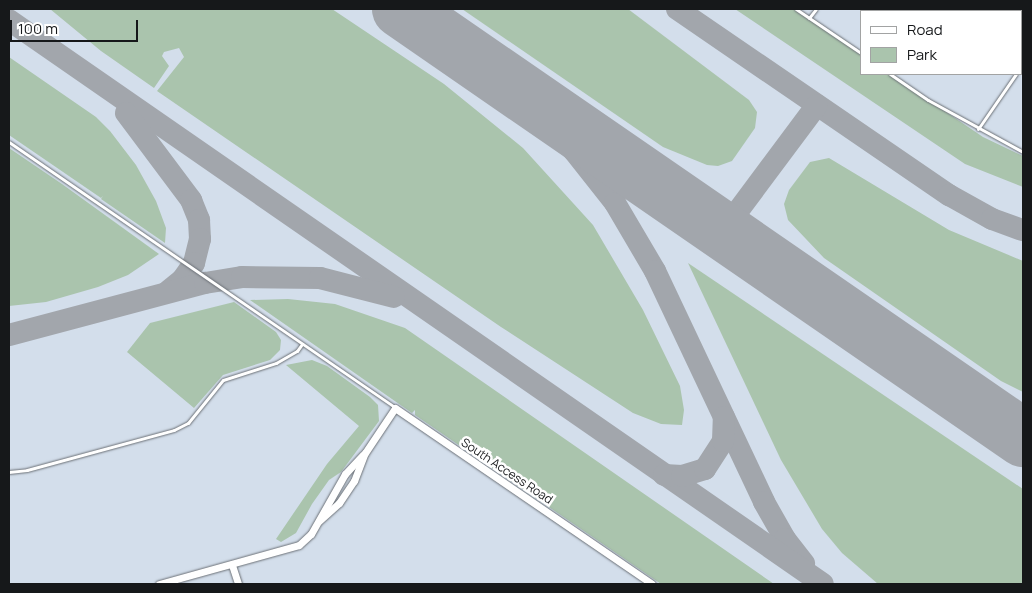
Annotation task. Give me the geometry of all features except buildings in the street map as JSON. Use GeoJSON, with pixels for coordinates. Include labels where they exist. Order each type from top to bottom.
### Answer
{"type":"FeatureCollection","features":[{"type":"Feature","properties":{"kind":"street"},"geometry":{"type":"LineString","coordinates":[[319,521],[345,474],[364,453],[395,408]]}},
{"type":"Feature","properties":{"kind":"street","name":"South Access Road"},"geometry":{"type":"LineString","coordinates":[[395,408],[652,584]]}},
{"type":"Feature","properties":{"kind":"street"},"geometry":{"type":"LineString","coordinates":[[159,584],[232,565],[299,544],[339,502],[354,481],[364,453]]}},
{"type":"Feature","properties":{"kind":"street"},"geometry":{"type":"LineString","coordinates":[[232,565],[238,584]]}},
{"type":"Feature","properties":{"kind":"lane"},"geometry":{"type":"LineString","coordinates":[[796,9],[860,52]]}},
{"type":"Feature","properties":{"kind":"lane"},"geometry":{"type":"LineString","coordinates":[[809,18],[816,9]]}},
{"type":"Feature","properties":{"kind":"lane"},"geometry":{"type":"LineString","coordinates":[[892,75],[978,129],[1023,152]]}},
{"type":"Feature","properties":{"kind":"lane"},"geometry":{"type":"LineString","coordinates":[[978,129],[1015,75]]}},
{"type":"Feature","properties":{"kind":"lane"},"geometry":{"type":"LineString","coordinates":[[9,142],[395,408]]}},
{"type":"Feature","properties":{"kind":"lane"},"geometry":{"type":"LineString","coordinates":[[9,472],[27,470],[174,430],[188,422],[223,380],[276,363],[297,351],[302,344]]}},
{"type":"Feature","properties":{"kind":"shaded area"},"geometry":{"type":"Polygon","coordinates":[[[9,9],[1023,9],[1023,584],[9,584],[9,9]]]}},
{"type":"Feature","properties":{"kind":"green space"},"geometry":{"type":"Polygon","coordinates":[[[50,9],[332,9],[444,84],[523,148],[593,225],[643,310],[680,386],[684,410],[682,425],[661,424],[633,413],[501,327],[157,91],[184,57],[179,48],[164,52],[162,56],[169,66],[154,88],[101,51],[50,9]]]}},
{"type":"Feature","properties":{"kind":"green space"},"geometry":{"type":"Polygon","coordinates":[[[462,9],[628,9],[749,100],[757,112],[755,128],[732,161],[718,166],[707,165],[663,147],[462,9]]]}},
{"type":"Feature","properties":{"kind":"green space"},"geometry":{"type":"Polygon","coordinates":[[[735,9],[796,9],[860,52],[860,75],[891,75],[983,137],[1023,156],[1023,187],[965,164],[735,9]]]}},
{"type":"Feature","properties":{"kind":"green space"},"geometry":{"type":"Polygon","coordinates":[[[9,57],[96,117],[110,131],[136,165],[156,201],[166,228],[165,243],[101,199],[103,196],[101,198],[9,135],[9,57]]]}},
{"type":"Feature","properties":{"kind":"green space"},"geometry":{"type":"Polygon","coordinates":[[[9,148],[159,254],[128,275],[98,287],[46,302],[9,306],[9,148]]]}},
{"type":"Feature","properties":{"kind":"green space"},"geometry":{"type":"Polygon","coordinates":[[[829,158],[949,230],[1023,261],[1023,392],[1001,381],[824,258],[788,220],[784,204],[789,190],[810,162],[829,158]]]}},
{"type":"Feature","properties":{"kind":"green space"},"geometry":{"type":"Polygon","coordinates":[[[688,263],[1023,489],[1023,584],[878,584],[842,553],[822,529],[781,460],[688,263]]]}},
{"type":"Feature","properties":{"kind":"green space"},"geometry":{"type":"Polygon","coordinates":[[[288,299],[335,304],[405,328],[774,584],[661,584],[415,415],[415,410],[412,413],[250,300],[288,299]]]}},
{"type":"Feature","properties":{"kind":"green space"},"geometry":{"type":"Polygon","coordinates":[[[234,302],[276,332],[281,340],[280,350],[270,360],[223,375],[194,408],[127,352],[150,323],[234,302]]]}},
{"type":"Feature","properties":{"kind":"green space"},"geometry":{"type":"Polygon","coordinates":[[[312,360],[327,366],[370,397],[378,405],[379,421],[341,472],[329,480],[312,504],[296,533],[281,542],[276,539],[327,464],[359,426],[286,365],[312,360]]]}},
{"type":"Feature","properties":{"kind":"taxiway"},"geometry":{"type":"LineString","coordinates":[[677,9],[949,195],[992,219],[1023,230]]}},
{"type":"Feature","properties":{"kind":"taxiway"},"geometry":{"type":"LineString","coordinates":[[406,12],[511,90],[544,120],[574,151],[615,203],[655,271],[764,502],[785,539],[804,563]]}},
{"type":"Feature","properties":{"kind":"taxiway"},"geometry":{"type":"LineString","coordinates":[[9,20],[823,584]]}},
{"type":"Feature","properties":{"kind":"taxiway"},"geometry":{"type":"LineString","coordinates":[[723,231],[817,105]]}},
{"type":"Feature","properties":{"kind":"taxiway"},"geometry":{"type":"LineString","coordinates":[[126,113],[191,200],[199,220],[200,239],[194,263],[183,279],[168,291]]}},
{"type":"Feature","properties":{"kind":"taxiway"},"geometry":{"type":"LineString","coordinates":[[9,335],[205,283],[242,277],[320,278],[394,297]]}},
{"type":"Feature","properties":{"kind":"taxiway"},"geometry":{"type":"LineString","coordinates":[[664,475],[682,476],[705,469],[723,441],[724,417]]}},
{"type":"Feature","properties":{"kind":"runway"},"geometry":{"type":"LineString","coordinates":[[401,9],[1023,438]]}}]}
